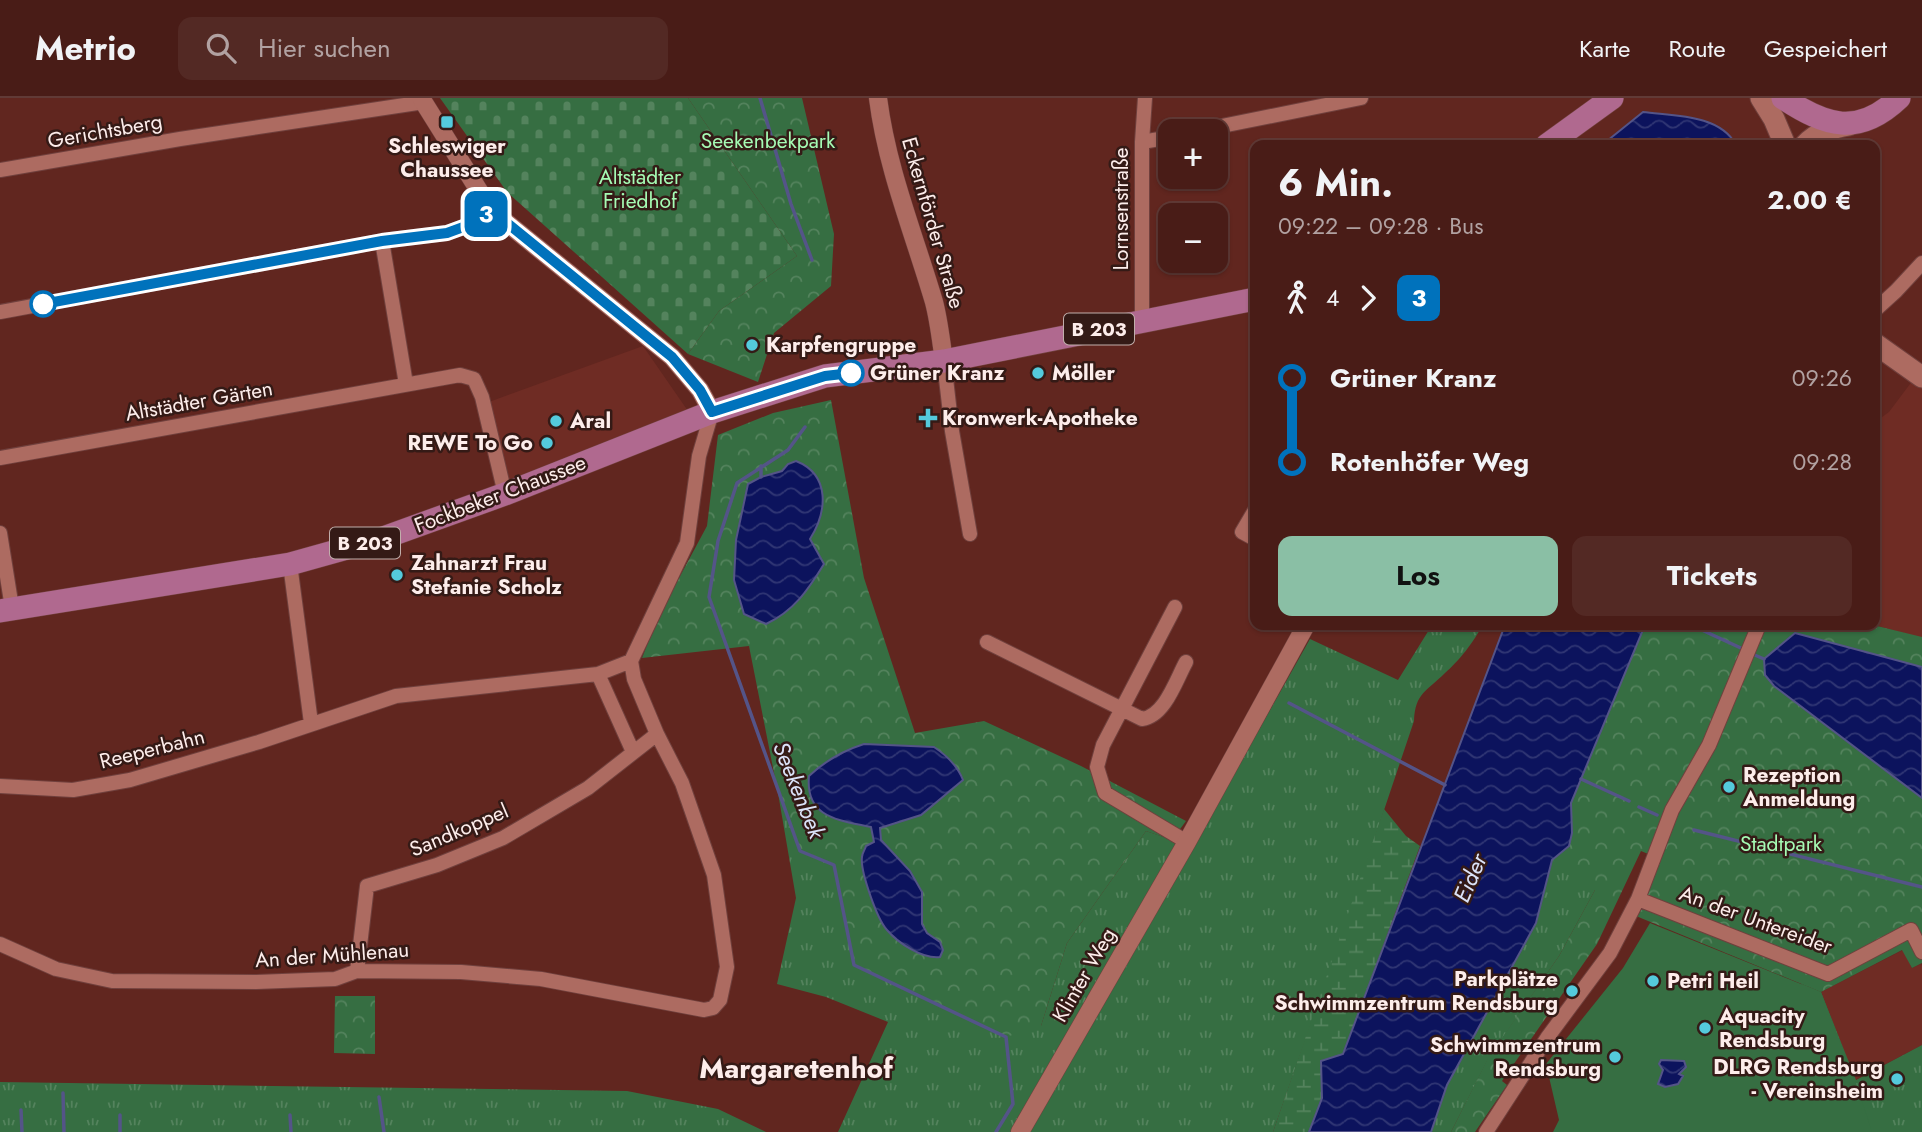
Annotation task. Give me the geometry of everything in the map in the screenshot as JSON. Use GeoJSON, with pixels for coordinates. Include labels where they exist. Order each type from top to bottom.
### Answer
{"type":"FeatureCollection","features":[{"type":"Feature","properties":{"kind":"main road"},"geometry":{"type":"LineString","coordinates":[[1554,140],[1612,98]]}},
{"type":"Feature","properties":{"kind":"main road"},"geometry":{"type":"LineString","coordinates":[[1760,98],[1783,140]]}},
{"type":"Feature","properties":{"kind":"main road"},"geometry":{"type":"LineString","coordinates":[[1783,98],[1783,140]]}},
{"type":"Feature","properties":{"kind":"main road"},"geometry":{"type":"LineString","coordinates":[[1783,98],[1811,116],[1834,122],[1866,121]]}},
{"type":"Feature","properties":{"kind":"main road"},"geometry":{"type":"LineString","coordinates":[[1810,140],[1827,130],[1866,121],[1883,113],[1899,98]]}},
{"type":"Feature","properties":{"kind":"main road","name":"B 203"},"geometry":{"type":"LineString","coordinates":[[944,361],[1250,300]]}},
{"type":"Feature","properties":{"kind":"main road"},"geometry":{"type":"LineString","coordinates":[[1880,347],[1922,377]]}},
{"type":"Feature","properties":{"kind":"main road","name":"Fockbeker Chaussee"},"geometry":{"type":"LineString","coordinates":[[6,610],[290,564],[383,538],[505,494],[712,412],[825,376],[944,361]]}},
{"type":"Feature","properties":{"kind":"street","name":"Eckernförder Straße"},"geometry":{"type":"LineString","coordinates":[[878,98],[881,124],[906,223],[934,304],[944,361]]}},
{"type":"Feature","properties":{"kind":"street","name":"Lornsenstraße"},"geometry":{"type":"LineString","coordinates":[[1142,321],[1142,142],[1145,98]]}},
{"type":"Feature","properties":{"kind":"street"},"geometry":{"type":"LineString","coordinates":[[1228,125],[1361,98]]}},
{"type":"Feature","properties":{"kind":"street"},"geometry":{"type":"LineString","coordinates":[[423,100],[491,210],[672,357],[700,390],[712,412],[699,456],[687,543],[631,661],[634,679],[657,734]]}},
{"type":"Feature","properties":{"kind":"street","name":"Gerichtsberg"},"geometry":{"type":"LineString","coordinates":[[0,170],[423,100]]}},
{"type":"Feature","properties":{"kind":"street"},"geometry":{"type":"LineString","coordinates":[[1142,142],[1158,139]]}},
{"type":"Feature","properties":{"kind":"street"},"geometry":{"type":"LineString","coordinates":[[0,312],[382,241],[447,233],[477,222],[491,210]]}},
{"type":"Feature","properties":{"kind":"street"},"geometry":{"type":"LineString","coordinates":[[382,241],[406,384]]}},
{"type":"Feature","properties":{"kind":"street"},"geometry":{"type":"LineString","coordinates":[[1880,306],[1922,262]]}},
{"type":"Feature","properties":{"kind":"street"},"geometry":{"type":"LineString","coordinates":[[944,361],[952,431],[970,534]]}},
{"type":"Feature","properties":{"kind":"street","name":"Altstädter Gärten"},"geometry":{"type":"LineString","coordinates":[[0,458],[460,375],[474,379],[482,397],[505,494]]}},
{"type":"Feature","properties":{"kind":"street"},"geometry":{"type":"LineString","coordinates":[[1250,518],[1242,532],[1250,536]]}},
{"type":"Feature","properties":{"kind":"street"},"geometry":{"type":"LineString","coordinates":[[0,533],[6,610]]}},
{"type":"Feature","properties":{"kind":"street"},"geometry":{"type":"LineString","coordinates":[[290,564],[311,723]]}},
{"type":"Feature","properties":{"kind":"street"},"geometry":{"type":"LineString","coordinates":[[1175,607],[1120,709],[1103,746],[1097,767],[1105,793],[1187,842]]}},
{"type":"Feature","properties":{"kind":"street","name":"Klinter Weg"},"geometry":{"type":"LineString","coordinates":[[1020,1132],[1187,842],[1303,630]]}},
{"type":"Feature","properties":{"kind":"street"},"geometry":{"type":"LineString","coordinates":[[1486,1132],[1546,1038],[1610,953],[1638,899],[1672,810],[1709,745],[1757,630]]}},
{"type":"Feature","properties":{"kind":"street"},"geometry":{"type":"LineString","coordinates":[[987,642],[1142,719],[1155,714],[1186,662]]}},
{"type":"Feature","properties":{"kind":"street","name":"Reeperbahn"},"geometry":{"type":"LineString","coordinates":[[0,786],[73,790],[130,780],[259,742],[396,696],[598,674],[631,661]]}},
{"type":"Feature","properties":{"kind":"street"},"geometry":{"type":"LineString","coordinates":[[598,674],[633,752]]}},
{"type":"Feature","properties":{"kind":"street","name":"Sandkoppel"},"geometry":{"type":"LineString","coordinates":[[357,971],[367,886],[437,865],[503,838],[588,788],[657,734]]}},
{"type":"Feature","properties":{"kind":"street","name":"An der Mühlenau"},"geometry":{"type":"LineString","coordinates":[[0,944],[55,969],[112,981],[282,981],[335,979],[357,971],[449,972],[541,979],[704,1010],[713,1008],[720,1000],[727,967],[714,875],[682,783],[657,734]]}},
{"type":"Feature","properties":{"kind":"street","name":"An der Untereider"},"geometry":{"type":"LineString","coordinates":[[1638,899],[1828,974],[1910,930],[1922,952]]}},
{"type":"Feature","properties":{"kind":"shaded area"},"geometry":{"type":"Polygon","coordinates":[[[643,346],[688,411],[508,483],[489,402],[643,346]]]}},
{"type":"Feature","properties":{"kind":"shaded area"},"geometry":{"type":"Polygon","coordinates":[[[1916,376],[1922,380],[1922,638],[1880,627],[1880,419],[1889,412],[1916,376]]]}},
{"type":"Feature","properties":{"kind":"shaded area"},"geometry":{"type":"Polygon","coordinates":[[[1903,950],[1912,968],[1921,964],[1922,966],[1922,1045],[1855,1080],[1821,992],[1903,950]]]}},
{"type":"Feature","properties":{"kind":"green space","name":"Altstädter Friedhof"},"geometry":{"type":"Polygon","coordinates":[[[440,98],[688,98],[797,256],[719,311],[688,354],[507,192],[440,98]]]}},
{"type":"Feature","properties":{"kind":"green space","name":"Seekenbekpark"},"geometry":{"type":"Polygon","coordinates":[[[688,98],[802,98],[834,234],[831,286],[774,333],[758,382],[688,354],[719,311],[797,256],[688,98]]]}},
{"type":"Feature","properties":{"kind":"green space"},"geometry":{"type":"Polygon","coordinates":[[[831,400],[864,578],[915,733],[984,721],[1081,766],[1186,821],[1172,840],[1146,831],[1067,943],[1041,1026],[1006,1037],[854,965],[834,866],[800,851],[778,793],[749,646],[642,658],[658,617],[707,526],[718,435],[773,413],[831,400]]]}},
{"type":"Feature","properties":{"kind":"green space","name":"Stadtpark"},"geometry":{"type":"Polygon","coordinates":[[[1880,627],[1922,637],[1922,667],[1876,655],[1774,686],[1922,798],[1922,963],[1912,968],[1902,950],[1821,992],[1636,916],[1658,858],[1641,851],[1597,944],[1502,1081],[1507,1085],[1475,1132],[1451,1132],[1488,1058],[1559,956],[1595,890],[1552,860],[1565,847],[1571,835],[1571,803],[1643,630],[1880,630],[1880,627]]]}},
{"type":"Feature","properties":{"kind":"green space"},"geometry":{"type":"Polygon","coordinates":[[[1429,630],[1479,630],[1461,657],[1423,693],[1417,704],[1414,721],[1273,1132],[838,1132],[888,1022],[826,997],[777,984],[796,898],[778,793],[800,851],[834,865],[854,965],[1041,1026],[1067,943],[1146,831],[1193,847],[1310,639],[1398,680],[1429,630]]]}},
{"type":"Feature","properties":{"kind":"green space"},"geometry":{"type":"Polygon","coordinates":[[[1644,630],[1595,890],[1559,956],[1488,1059],[1451,1132],[1431,1132],[1447,1085],[1536,923],[1552,860],[1569,846],[1572,833],[1571,803],[1644,630]]]}},
{"type":"Feature","properties":{"kind":"green space"},"geometry":{"type":"Polygon","coordinates":[[[1384,809],[1406,836],[1420,846],[1343,1054],[1321,1061],[1322,1098],[1309,1132],[1273,1132],[1384,809]]]}},
{"type":"Feature","properties":{"kind":"green space","name":"Aquacity Rendsburg"},"geometry":{"type":"Polygon","coordinates":[[[1650,923],[1821,992],[1872,1132],[1553,1132],[1559,1120],[1546,1064],[1623,968],[1650,923]]]}},
{"type":"Feature","properties":{"kind":"green space"},"geometry":{"type":"Polygon","coordinates":[[[1802,984],[1821,992],[1856,1080],[1922,1045],[1922,1132],[1700,1132],[1802,984]]]}},
{"type":"Feature","properties":{"kind":"green space"},"geometry":{"type":"Polygon","coordinates":[[[335,996],[375,996],[375,1054],[334,1053],[335,996]]]}},
{"type":"Feature","properties":{"kind":"green space"},"geometry":{"type":"Polygon","coordinates":[[[0,1082],[627,1091],[718,1109],[766,1132],[0,1132],[0,1082]]]}},
{"type":"Feature","properties":{"kind":"water"},"geometry":{"type":"Polygon","coordinates":[[[1643,112],[1695,118],[1719,127],[1732,140],[1608,140],[1643,112]]]}},
{"type":"Feature","properties":{"kind":"water"},"geometry":{"type":"Polygon","coordinates":[[[796,461],[815,475],[820,485],[820,517],[810,539],[824,564],[800,599],[785,613],[766,624],[744,614],[734,580],[736,540],[748,484],[782,471],[788,464],[796,461]]]}},
{"type":"Feature","properties":{"kind":"water","name":"Eider"},"geometry":{"type":"Polygon","coordinates":[[[1503,630],[1643,630],[1571,803],[1572,833],[1569,846],[1552,860],[1536,923],[1447,1085],[1431,1132],[1309,1132],[1322,1098],[1321,1061],[1343,1054],[1503,630]]]}},
{"type":"Feature","properties":{"kind":"water"},"geometry":{"type":"Polygon","coordinates":[[[1795,633],[1922,667],[1922,798],[1774,686],[1765,675],[1764,659],[1795,633]]]}},
{"type":"Feature","properties":{"kind":"water"},"geometry":{"type":"Polygon","coordinates":[[[864,744],[934,747],[951,762],[963,780],[921,815],[880,828],[881,840],[910,871],[922,892],[922,924],[927,933],[940,942],[943,950],[940,957],[926,955],[904,945],[883,924],[870,895],[862,864],[866,846],[874,842],[871,827],[826,815],[812,801],[809,776],[835,757],[864,744]]]}},
{"type":"Feature","properties":{"kind":"water"},"geometry":{"type":"Polygon","coordinates":[[[1661,1060],[1684,1061],[1686,1067],[1679,1074],[1683,1076],[1678,1084],[1665,1087],[1658,1084],[1663,1070],[1659,1064],[1661,1060]]]}},
{"type":"Feature","properties":{"kind":"waterway","name":"Seekenbek"},"geometry":{"type":"LineString","coordinates":[[760,98],[791,204],[812,260]]}},
{"type":"Feature","properties":{"kind":"waterway","name":"Seekenbek"},"geometry":{"type":"LineString","coordinates":[[805,427],[788,450],[737,483],[718,541],[709,597],[800,851],[834,865],[854,965],[1006,1037],[1013,1104],[996,1132]]}},
{"type":"Feature","properties":{"kind":"waterway","name":"Seekenbek"},"geometry":{"type":"LineString","coordinates":[[761,466],[761,477]]}},
{"type":"Feature","properties":{"kind":"waterway"},"geometry":{"type":"LineString","coordinates":[[1702,630],[1743,649]]}},
{"type":"Feature","properties":{"kind":"waterway"},"geometry":{"type":"LineString","coordinates":[[1750,653],[1764,659]]}},
{"type":"Feature","properties":{"kind":"waterway"},"geometry":{"type":"LineString","coordinates":[[1289,703],[1445,785]]}},
{"type":"Feature","properties":{"kind":"waterway"},"geometry":{"type":"LineString","coordinates":[[1581,779],[1629,801]]}},
{"type":"Feature","properties":{"kind":"waterway"},"geometry":{"type":"LineString","coordinates":[[1639,807],[1657,815]]}},
{"type":"Feature","properties":{"kind":"waterway"},"geometry":{"type":"LineString","coordinates":[[1694,830],[1922,887]]}},
{"type":"Feature","properties":{"kind":"waterway"},"geometry":{"type":"LineString","coordinates":[[63,1093],[64,1132]]}},
{"type":"Feature","properties":{"kind":"waterway"},"geometry":{"type":"LineString","coordinates":[[379,1097],[384,1132]]}},
{"type":"Feature","properties":{"kind":"waterway"},"geometry":{"type":"LineString","coordinates":[[21,1110],[22,1132]]}},
{"type":"Feature","properties":{"kind":"waterway"},"geometry":{"type":"LineString","coordinates":[[120,1115],[120,1132]]}},
{"type":"Feature","properties":{"kind":"waterway"},"geometry":{"type":"LineString","coordinates":[[290,1115],[291,1132]]}},
{"type":"Feature","properties":{"kind":"bus line","name":"3"},"geometry":{"type":"LineString","coordinates":[[43,304],[382,241],[447,233],[477,222],[491,210],[672,357],[700,390],[712,412],[825,376],[851,373]]}},
{"type":"Feature","properties":{"kind":"place","name":"Schleswiger Chaussee"},"geometry":{"type":"Point","coordinates":[447,122]}},
{"type":"Feature","properties":{"kind":"place","name":"Karpfengruppe"},"geometry":{"type":"Point","coordinates":[752,345]}},
{"type":"Feature","properties":{"kind":"place","name":"Grüner Kranz"},"geometry":{"type":"Point","coordinates":[851,373]}},
{"type":"Feature","properties":{"kind":"place","name":"Möller"},"geometry":{"type":"Point","coordinates":[1038,373]}},
{"type":"Feature","properties":{"kind":"place","name":"Kronwerk-Apotheke"},"geometry":{"type":"Point","coordinates":[928,418]}},
{"type":"Feature","properties":{"kind":"place","name":"Aral"},"geometry":{"type":"Point","coordinates":[556,421]}},
{"type":"Feature","properties":{"kind":"place","name":"REWE To Go"},"geometry":{"type":"Point","coordinates":[547,443]}},
{"type":"Feature","properties":{"kind":"place","name":"Zahnarzt Frau Stefanie Scholz"},"geometry":{"type":"Point","coordinates":[397,575]}},
{"type":"Feature","properties":{"kind":"place","name":"Rezeption Anmeldung"},"geometry":{"type":"Point","coordinates":[1729,787]}},
{"type":"Feature","properties":{"kind":"place","name":"Petri Heil"},"geometry":{"type":"Point","coordinates":[1653,981]}},
{"type":"Feature","properties":{"kind":"place","name":"Parkplätze Schwimmzentrum Rendsburg"},"geometry":{"type":"Point","coordinates":[1572,991]}},
{"type":"Feature","properties":{"kind":"place","name":"Aquacity Rendsburg"},"geometry":{"type":"Point","coordinates":[1705,1028]}},
{"type":"Feature","properties":{"kind":"place","name":"Schwimmzentrum Rendsburg"},"geometry":{"type":"Point","coordinates":[1615,1057]}},
{"type":"Feature","properties":{"kind":"place","name":"DLRG Rendsburg - Vereinsheim"},"geometry":{"type":"Point","coordinates":[1897,1079]}},
{"type":"Feature","properties":{"kind":"district","name":"Margaretenhof"},"geometry":{"type":"Point","coordinates":[796,1068]}}]}
